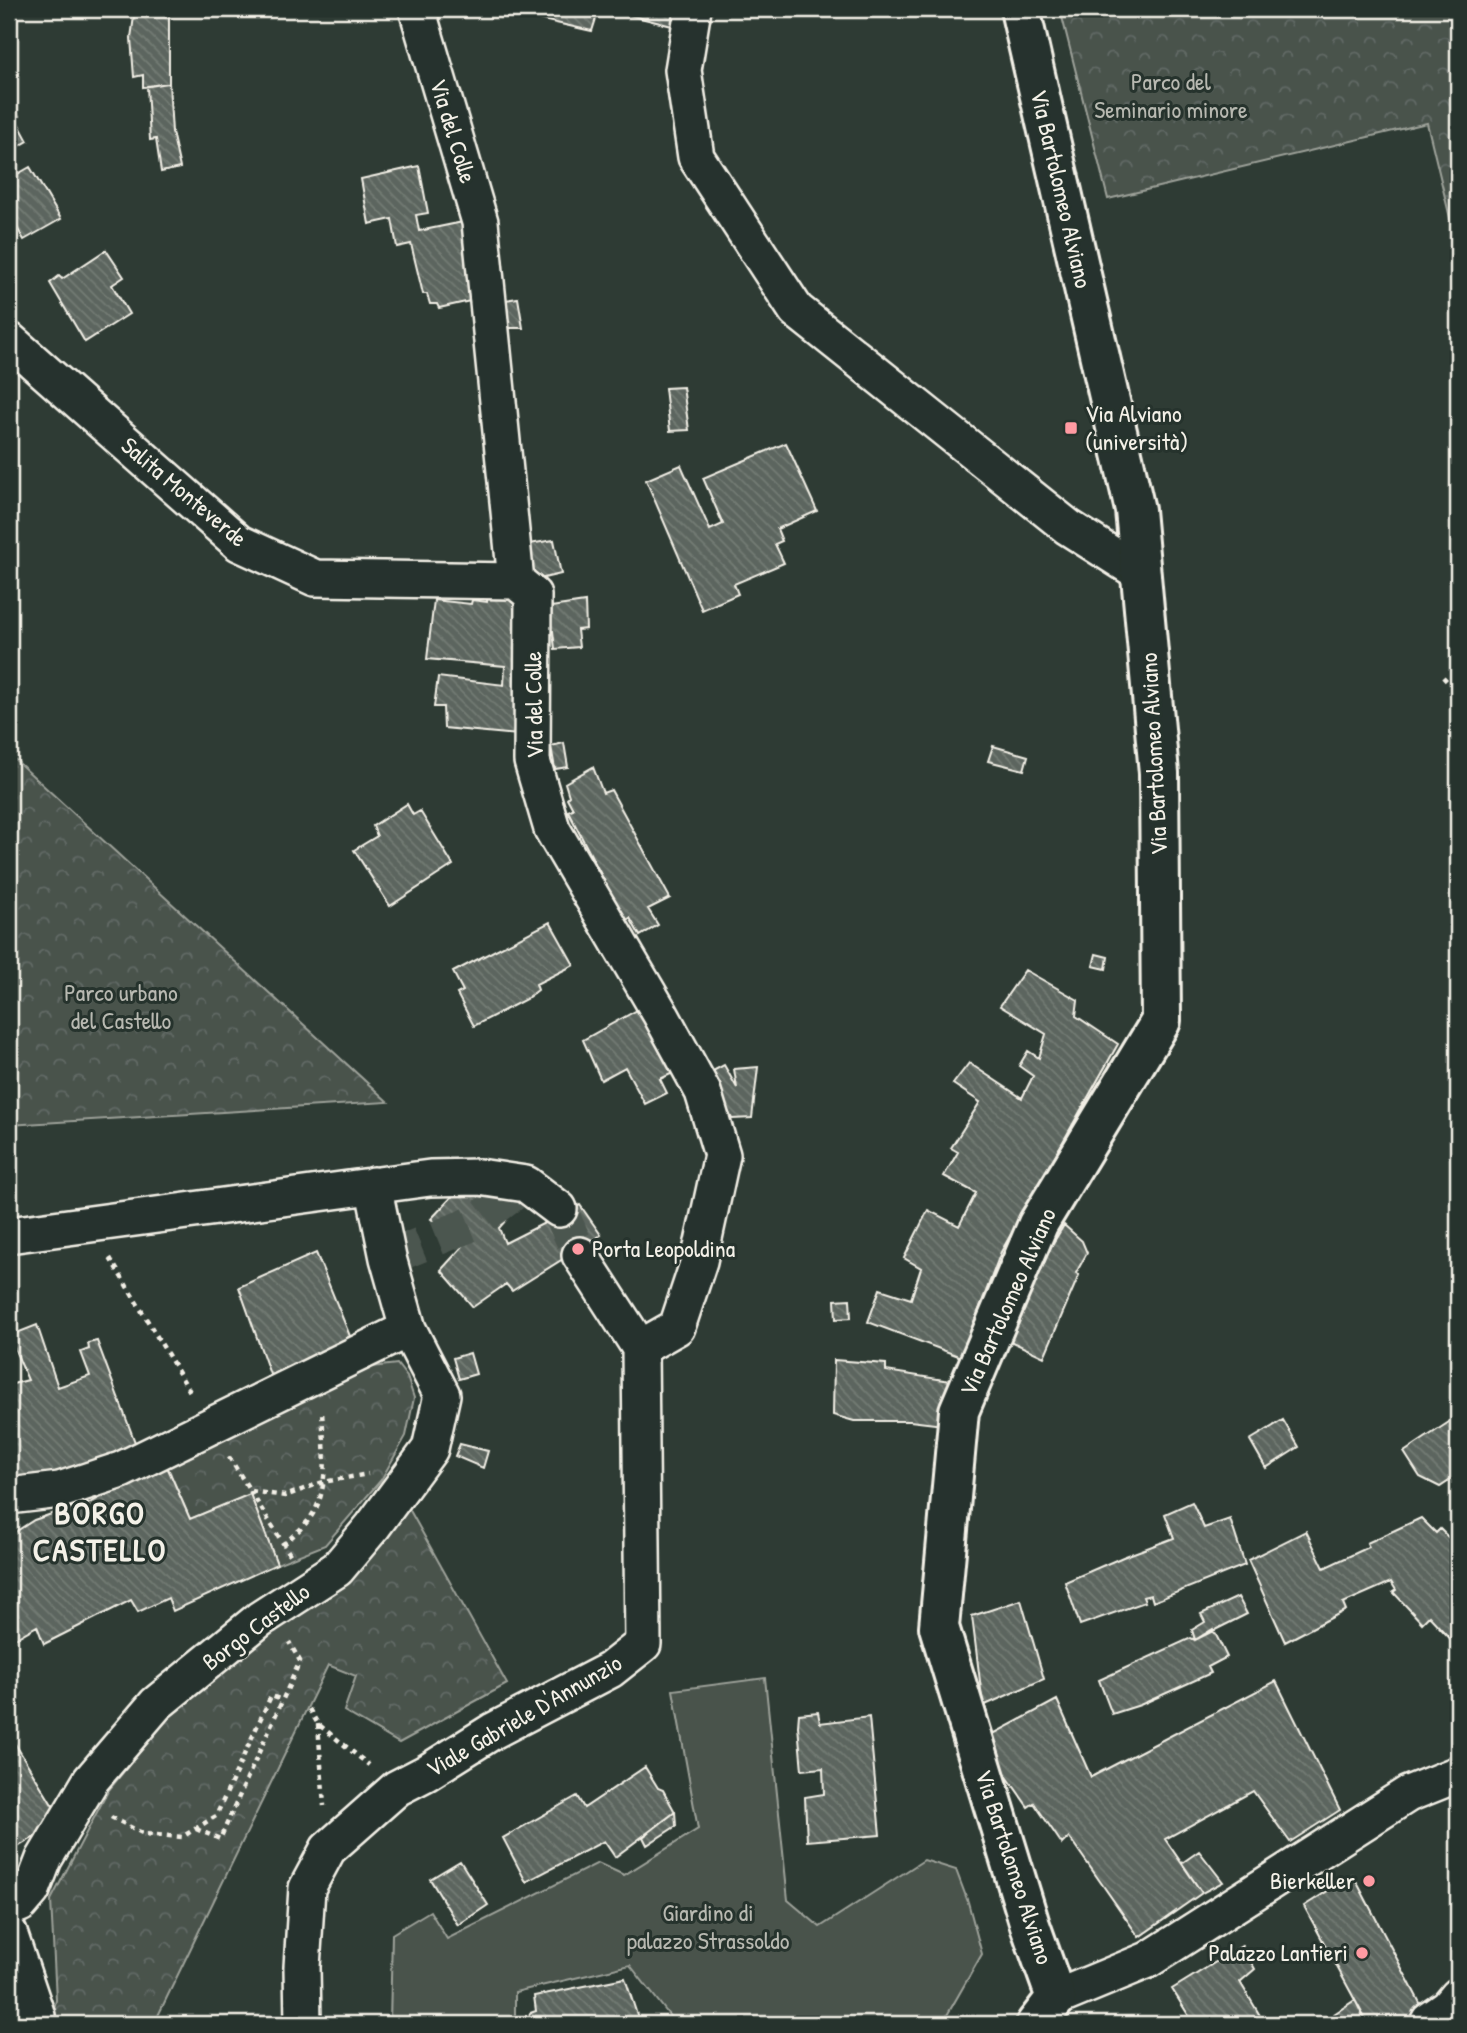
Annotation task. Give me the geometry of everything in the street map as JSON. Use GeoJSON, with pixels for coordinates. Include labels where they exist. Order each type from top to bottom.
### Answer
{"type":"FeatureCollection","features":[{"type":"Feature","properties":{"kind":"main road","name":"Via Bartolomeo Alviano"},"geometry":{"type":"LineString","coordinates":[[1020,9],[1135,509],[1159,773],[1161,1021],[1038,1224],[959,1411],[939,1627],[1030,1925],[1046,2011]]}},
{"type":"Feature","properties":{"kind":"street","name":"Via del Colle"},"geometry":{"type":"LineString","coordinates":[[417,9],[480,222],[516,581],[533,594],[533,761],[552,829],[703,1092],[722,1154],[699,1261],[677,1327],[640,1348]]}},
{"type":"Feature","properties":{"kind":"street"},"geometry":{"type":"LineString","coordinates":[[693,9],[683,70],[696,157],[796,310],[1068,527],[1142,574]]}},
{"type":"Feature","properties":{"kind":"street","name":"Salita Monteverde"},"geometry":{"type":"LineString","coordinates":[[9,340],[239,543],[315,578],[516,581]]}},
{"type":"Feature","properties":{"kind":"street"},"geometry":{"type":"LineString","coordinates":[[9,1235],[430,1178],[480,1177],[526,1184],[559,1209]]}},
{"type":"Feature","properties":{"kind":"street","name":"Borgo Castello"},"geometry":{"type":"LineString","coordinates":[[9,1908],[20,1904],[32,1890],[44,1859],[91,1780],[156,1703],[260,1619],[337,1569],[373,1526],[430,1448],[442,1395],[408,1329],[388,1258],[373,1185]]}},
{"type":"Feature","properties":{"kind":"street"},"geometry":{"type":"LineString","coordinates":[[580,1255],[640,1348]]}},
{"type":"Feature","properties":{"kind":"street"},"geometry":{"type":"LineString","coordinates":[[9,1496],[60,1490],[121,1470],[408,1329]]}},
{"type":"Feature","properties":{"kind":"street","name":"Viale Gabriele D'Annunzio"},"geometry":{"type":"LineString","coordinates":[[303,2024],[302,1967],[307,1888],[328,1849],[397,1788],[493,1731],[610,1670],[643,1644],[640,1348]]}},
{"type":"Feature","properties":{"kind":"street"},"geometry":{"type":"LineString","coordinates":[[9,1522],[60,1490]]}},
{"type":"Feature","properties":{"kind":"street"},"geometry":{"type":"LineString","coordinates":[[1046,2011],[1148,1960],[1408,1794],[1458,1774]]}},
{"type":"Feature","properties":{"kind":"street"},"geometry":{"type":"LineString","coordinates":[[9,1933],[37,2016],[33,2024]]}},
{"type":"Feature","properties":{"kind":"street"},"geometry":{"type":"LineString","coordinates":[[1429,2021],[1448,2008],[1458,1996]]}},
{"type":"Feature","properties":{"kind":"path"},"geometry":{"type":"LineString","coordinates":[[1443,677],[1458,693]]}},
{"type":"Feature","properties":{"kind":"path"},"geometry":{"type":"LineString","coordinates":[[90,1224],[283,1545],[310,1518],[320,1501],[323,1482],[322,1371]]}},
{"type":"Feature","properties":{"kind":"path"},"geometry":{"type":"LineString","coordinates":[[250,1491],[285,1496],[323,1482],[370,1474]]}},
{"type":"Feature","properties":{"kind":"path"},"geometry":{"type":"LineString","coordinates":[[195,1829],[219,1839],[300,1661],[287,1639]]}},
{"type":"Feature","properties":{"kind":"path"},"geometry":{"type":"LineString","coordinates":[[83,1795],[109,1816],[144,1835],[183,1837],[216,1816],[271,1696],[282,1700]]}},
{"type":"Feature","properties":{"kind":"path"},"geometry":{"type":"LineString","coordinates":[[309,1709],[318,1724],[397,1788]]}},
{"type":"Feature","properties":{"kind":"path"},"geometry":{"type":"LineString","coordinates":[[318,1724],[328,1849]]}},
{"type":"Feature","properties":{"kind":"green space","name":"Parco del Seminario minore"},"geometry":{"type":"Polygon","coordinates":[[[1060,9],[1458,9],[1458,251],[1427,123],[1108,199],[1060,9]]]}},
{"type":"Feature","properties":{"kind":"green space","name":"Parco urbano del Castello"},"geometry":{"type":"Polygon","coordinates":[[[9,754],[388,1102],[9,1125],[9,754]]]}},
{"type":"Feature","properties":{"kind":"green space"},"geometry":{"type":"Polygon","coordinates":[[[397,1364],[407,1377],[414,1398],[406,1436],[381,1480],[325,1545],[277,1564],[250,1494],[190,1519],[166,1464],[372,1367],[397,1364]]]}},
{"type":"Feature","properties":{"kind":"green space"},"geometry":{"type":"Polygon","coordinates":[[[408,1507],[507,1684],[399,1743],[344,1711],[356,1676],[328,1665],[154,2024],[51,2024],[56,2000],[51,1900],[108,1791],[169,1716],[274,1631],[346,1582],[408,1507]]]}},
{"type":"Feature","properties":{"kind":"green space","name":"Giardino di palazzo Strassoldo"},"geometry":{"type":"Polygon","coordinates":[[[765,1678],[788,1900],[820,1927],[924,1860],[956,1870],[982,1954],[942,2024],[676,2024],[630,1965],[515,1992],[515,2024],[390,2024],[392,1934],[430,1911],[447,1939],[598,1863],[624,1875],[698,1829],[673,1690],[765,1678]]]}},
{"type":"Feature","properties":{"kind":"building"},"geometry":{"type":"Polygon","coordinates":[[[135,9],[169,9],[169,83],[143,87],[143,75],[134,77],[131,38],[135,9]]]}},
{"type":"Feature","properties":{"kind":"building"},"geometry":{"type":"Polygon","coordinates":[[[541,9],[599,9],[592,31],[538,19],[541,9]]]}},
{"type":"Feature","properties":{"kind":"building"},"geometry":{"type":"Polygon","coordinates":[[[605,9],[675,9],[672,26],[605,9]]]}},
{"type":"Feature","properties":{"kind":"building"},"geometry":{"type":"Polygon","coordinates":[[[169,83],[172,132],[180,168],[161,172],[156,139],[150,140],[147,86],[169,83]]]}},
{"type":"Feature","properties":{"kind":"building"},"geometry":{"type":"Polygon","coordinates":[[[9,98],[28,141],[9,152],[9,98]]]}},
{"type":"Feature","properties":{"kind":"building"},"geometry":{"type":"Polygon","coordinates":[[[419,166],[428,213],[416,215],[419,231],[463,222],[479,299],[439,308],[437,304],[430,304],[427,294],[423,294],[411,244],[397,247],[392,219],[369,224],[361,179],[419,166]]]}},
{"type":"Feature","properties":{"kind":"building"},"geometry":{"type":"Polygon","coordinates":[[[30,167],[61,219],[24,240],[9,214],[9,179],[30,167]]]}},
{"type":"Feature","properties":{"kind":"building"},"geometry":{"type":"Polygon","coordinates":[[[106,250],[124,277],[112,285],[129,314],[85,342],[50,283],[59,276],[62,279],[106,250]]]}},
{"type":"Feature","properties":{"kind":"building"},"geometry":{"type":"Polygon","coordinates":[[[518,298],[523,328],[504,328],[499,301],[518,298]]]}},
{"type":"Feature","properties":{"kind":"building"},"geometry":{"type":"Polygon","coordinates":[[[683,387],[689,430],[670,431],[665,388],[683,387]]]}},
{"type":"Feature","properties":{"kind":"building"},"geometry":{"type":"Polygon","coordinates":[[[786,443],[817,511],[777,529],[782,541],[775,544],[784,563],[734,584],[738,594],[702,610],[646,480],[681,465],[710,530],[723,524],[703,478],[786,443]]]}},
{"type":"Feature","properties":{"kind":"building"},"geometry":{"type":"Polygon","coordinates":[[[554,540],[561,574],[535,580],[529,544],[554,540]]]}},
{"type":"Feature","properties":{"kind":"building"},"geometry":{"type":"Polygon","coordinates":[[[488,594],[528,598],[518,735],[444,728],[443,707],[434,707],[438,677],[504,685],[505,666],[427,659],[434,600],[471,604],[472,600],[487,602],[488,594]]]}},
{"type":"Feature","properties":{"kind":"building"},"geometry":{"type":"Polygon","coordinates":[[[585,602],[586,629],[577,630],[579,647],[555,649],[553,631],[540,631],[537,609],[585,602]]]}},
{"type":"Feature","properties":{"kind":"building"},"geometry":{"type":"Polygon","coordinates":[[[564,743],[568,767],[555,769],[551,746],[564,743]]]}},
{"type":"Feature","properties":{"kind":"building"},"geometry":{"type":"Polygon","coordinates":[[[993,746],[1028,756],[1024,770],[988,761],[993,746]]]}},
{"type":"Feature","properties":{"kind":"building"},"geometry":{"type":"Polygon","coordinates":[[[593,767],[603,793],[611,790],[670,898],[648,909],[658,925],[640,936],[630,918],[625,921],[568,811],[573,809],[567,798],[569,796],[565,783],[593,767]]]}},
{"type":"Feature","properties":{"kind":"building"},"geometry":{"type":"Polygon","coordinates":[[[407,804],[413,815],[420,811],[453,865],[390,906],[354,850],[377,836],[373,826],[407,804]]]}},
{"type":"Feature","properties":{"kind":"building"},"geometry":{"type":"Polygon","coordinates":[[[550,922],[574,965],[536,984],[538,990],[526,999],[474,1026],[457,994],[463,991],[453,972],[550,922]]]}},
{"type":"Feature","properties":{"kind":"building"},"geometry":{"type":"Polygon","coordinates":[[[1096,954],[1108,957],[1106,969],[1093,966],[1096,954]]]}},
{"type":"Feature","properties":{"kind":"building"},"geometry":{"type":"Polygon","coordinates":[[[1025,970],[1078,1000],[1076,1016],[1118,1044],[1001,1252],[961,1357],[868,1322],[880,1289],[911,1299],[921,1268],[904,1258],[928,1210],[959,1226],[976,1193],[944,1176],[958,1152],[951,1148],[980,1102],[953,1084],[969,1063],[1022,1098],[1033,1076],[1019,1066],[1028,1051],[1039,1058],[1046,1034],[1000,1006],[1025,970]]]}},
{"type":"Feature","properties":{"kind":"building"},"geometry":{"type":"Polygon","coordinates":[[[639,1009],[673,1073],[660,1079],[667,1093],[645,1104],[625,1067],[601,1080],[583,1040],[639,1009]]]}},
{"type":"Feature","properties":{"kind":"building"},"geometry":{"type":"Polygon","coordinates":[[[724,1065],[737,1088],[734,1069],[758,1067],[752,1118],[732,1119],[709,1073],[724,1065]]]}},
{"type":"Feature","properties":{"kind":"building"},"geometry":{"type":"Polygon","coordinates":[[[464,1184],[506,1220],[499,1228],[505,1243],[580,1205],[601,1235],[512,1291],[506,1284],[473,1307],[441,1270],[463,1246],[431,1219],[464,1184]]]}},
{"type":"Feature","properties":{"kind":"building"},"geometry":{"type":"Polygon","coordinates":[[[1064,1225],[1082,1241],[1087,1253],[1076,1273],[1079,1275],[1044,1357],[1010,1341],[1044,1258],[1064,1225]]]}},
{"type":"Feature","properties":{"kind":"building"},"geometry":{"type":"Polygon","coordinates":[[[316,1253],[350,1336],[273,1383],[239,1287],[316,1253]]]}},
{"type":"Feature","properties":{"kind":"building"},"geometry":{"type":"Polygon","coordinates":[[[850,1299],[851,1318],[836,1319],[835,1300],[850,1299]]]}},
{"type":"Feature","properties":{"kind":"building"},"geometry":{"type":"Polygon","coordinates":[[[37,1325],[58,1387],[90,1376],[81,1352],[89,1349],[88,1343],[97,1341],[136,1445],[82,1466],[9,1482],[9,1385],[28,1380],[9,1336],[37,1325]]]}},
{"type":"Feature","properties":{"kind":"building"},"geometry":{"type":"Polygon","coordinates":[[[470,1353],[476,1374],[459,1379],[453,1358],[470,1353]]]}},
{"type":"Feature","properties":{"kind":"building"},"geometry":{"type":"Polygon","coordinates":[[[834,1360],[886,1364],[886,1371],[951,1381],[943,1425],[910,1421],[854,1421],[833,1415],[834,1360]]]}},
{"type":"Feature","properties":{"kind":"building"},"geometry":{"type":"Polygon","coordinates":[[[1458,1416],[1458,1475],[1440,1487],[1420,1477],[1404,1452],[1458,1416]]]}},
{"type":"Feature","properties":{"kind":"building"},"geometry":{"type":"Polygon","coordinates":[[[1283,1420],[1299,1447],[1266,1468],[1250,1440],[1283,1420]]]}},
{"type":"Feature","properties":{"kind":"building"},"geometry":{"type":"Polygon","coordinates":[[[460,1444],[488,1451],[483,1468],[455,1456],[460,1444]]]}},
{"type":"Feature","properties":{"kind":"building"},"geometry":{"type":"Polygon","coordinates":[[[166,1464],[190,1519],[250,1494],[277,1564],[173,1611],[168,1598],[138,1612],[131,1600],[44,1644],[37,1626],[9,1642],[9,1536],[34,1520],[87,1502],[88,1504],[166,1464]]]}},
{"type":"Feature","properties":{"kind":"building"},"geometry":{"type":"Polygon","coordinates":[[[1192,1502],[1204,1528],[1230,1519],[1245,1565],[1153,1602],[1151,1595],[1143,1597],[1145,1602],[1080,1625],[1065,1582],[1174,1538],[1165,1514],[1192,1502]]]}},
{"type":"Feature","properties":{"kind":"building"},"geometry":{"type":"Polygon","coordinates":[[[1421,1518],[1436,1533],[1440,1529],[1458,1547],[1458,1647],[1429,1616],[1422,1623],[1393,1592],[1396,1590],[1391,1582],[1343,1603],[1346,1610],[1285,1642],[1248,1560],[1306,1531],[1324,1568],[1369,1547],[1367,1543],[1421,1518]]]}},
{"type":"Feature","properties":{"kind":"building"},"geometry":{"type":"Polygon","coordinates":[[[1238,1597],[1247,1614],[1195,1640],[1192,1630],[1205,1622],[1201,1614],[1238,1597]]]}},
{"type":"Feature","properties":{"kind":"building"},"geometry":{"type":"Polygon","coordinates":[[[1021,1600],[1044,1679],[983,1706],[972,1616],[1021,1600]]]}},
{"type":"Feature","properties":{"kind":"building"},"geometry":{"type":"Polygon","coordinates":[[[1213,1629],[1227,1657],[1208,1667],[1211,1673],[1140,1705],[1112,1714],[1099,1680],[1191,1638],[1195,1640],[1213,1629]]]}},
{"type":"Feature","properties":{"kind":"building"},"geometry":{"type":"Polygon","coordinates":[[[1276,1681],[1340,1810],[1290,1842],[1253,1791],[1165,1839],[1202,1893],[1139,1937],[1069,1837],[1062,1844],[1034,1803],[1028,1807],[1003,1771],[993,1734],[1057,1700],[1091,1777],[1276,1681]]]}},
{"type":"Feature","properties":{"kind":"building"},"geometry":{"type":"Polygon","coordinates":[[[818,1712],[820,1723],[869,1717],[880,1835],[807,1841],[805,1797],[824,1794],[823,1768],[802,1770],[799,1714],[818,1712]]]}},
{"type":"Feature","properties":{"kind":"building"},"geometry":{"type":"Polygon","coordinates":[[[11,1737],[62,1821],[9,1852],[9,1738],[11,1737]]]}},
{"type":"Feature","properties":{"kind":"building"},"geometry":{"type":"Polygon","coordinates":[[[645,1767],[658,1788],[663,1790],[675,1812],[615,1857],[604,1841],[526,1882],[503,1838],[577,1796],[584,1808],[645,1767]]]}},
{"type":"Feature","properties":{"kind":"building"},"geometry":{"type":"Polygon","coordinates":[[[675,1812],[676,1826],[647,1845],[643,1837],[675,1812]]]}},
{"type":"Feature","properties":{"kind":"building"},"geometry":{"type":"Polygon","coordinates":[[[1199,1851],[1223,1882],[1202,1893],[1182,1863],[1199,1851]]]}},
{"type":"Feature","properties":{"kind":"building"},"geometry":{"type":"Polygon","coordinates":[[[460,1861],[488,1905],[458,1925],[430,1879],[460,1861]]]}},
{"type":"Feature","properties":{"kind":"building","name":"Palazzo Lantieri"},"geometry":{"type":"Polygon","coordinates":[[[1353,1875],[1431,2024],[1368,2024],[1304,1906],[1353,1875]]]}},
{"type":"Feature","properties":{"kind":"building","name":"Palazzo Lantieri"},"geometry":{"type":"Polygon","coordinates":[[[1242,1946],[1255,1969],[1240,1982],[1265,2024],[1194,2024],[1172,1989],[1242,1946]]]}},
{"type":"Feature","properties":{"kind":"building"},"geometry":{"type":"Polygon","coordinates":[[[625,1978],[640,2024],[527,2024],[530,2013],[536,2011],[534,1996],[625,1978]]]}},
{"type":"Feature","properties":{"kind":"building"},"geometry":{"type":"Polygon","coordinates":[[[1355,2000],[1365,2020],[1358,2024],[1340,2024],[1334,2014],[1355,2000]]]}},
{"type":"Feature","properties":{"kind":"tunnel"},"geometry":{"type":"LineString","coordinates":[[388,1258],[474,1223],[526,1184]]}},
{"type":"Feature","properties":{"kind":"tunnel"},"geometry":{"type":"LineString","coordinates":[[559,1209],[580,1255]]}},
{"type":"Feature","properties":{"kind":"place","name":"Via Alviano (università)"},"geometry":{"type":"Point","coordinates":[1071,428]}},
{"type":"Feature","properties":{"kind":"place","name":"Porta Leopoldina"},"geometry":{"type":"Point","coordinates":[578,1249]}},
{"type":"Feature","properties":{"kind":"place","name":"Bierkeller"},"geometry":{"type":"Point","coordinates":[1369,1881]}},
{"type":"Feature","properties":{"kind":"place","name":"Palazzo Lantieri"},"geometry":{"type":"Point","coordinates":[1362,1953]}},
{"type":"Feature","properties":{"kind":"district","name":"BORGO CASTELLO"},"geometry":{"type":"Point","coordinates":[100,1532]}}]}
